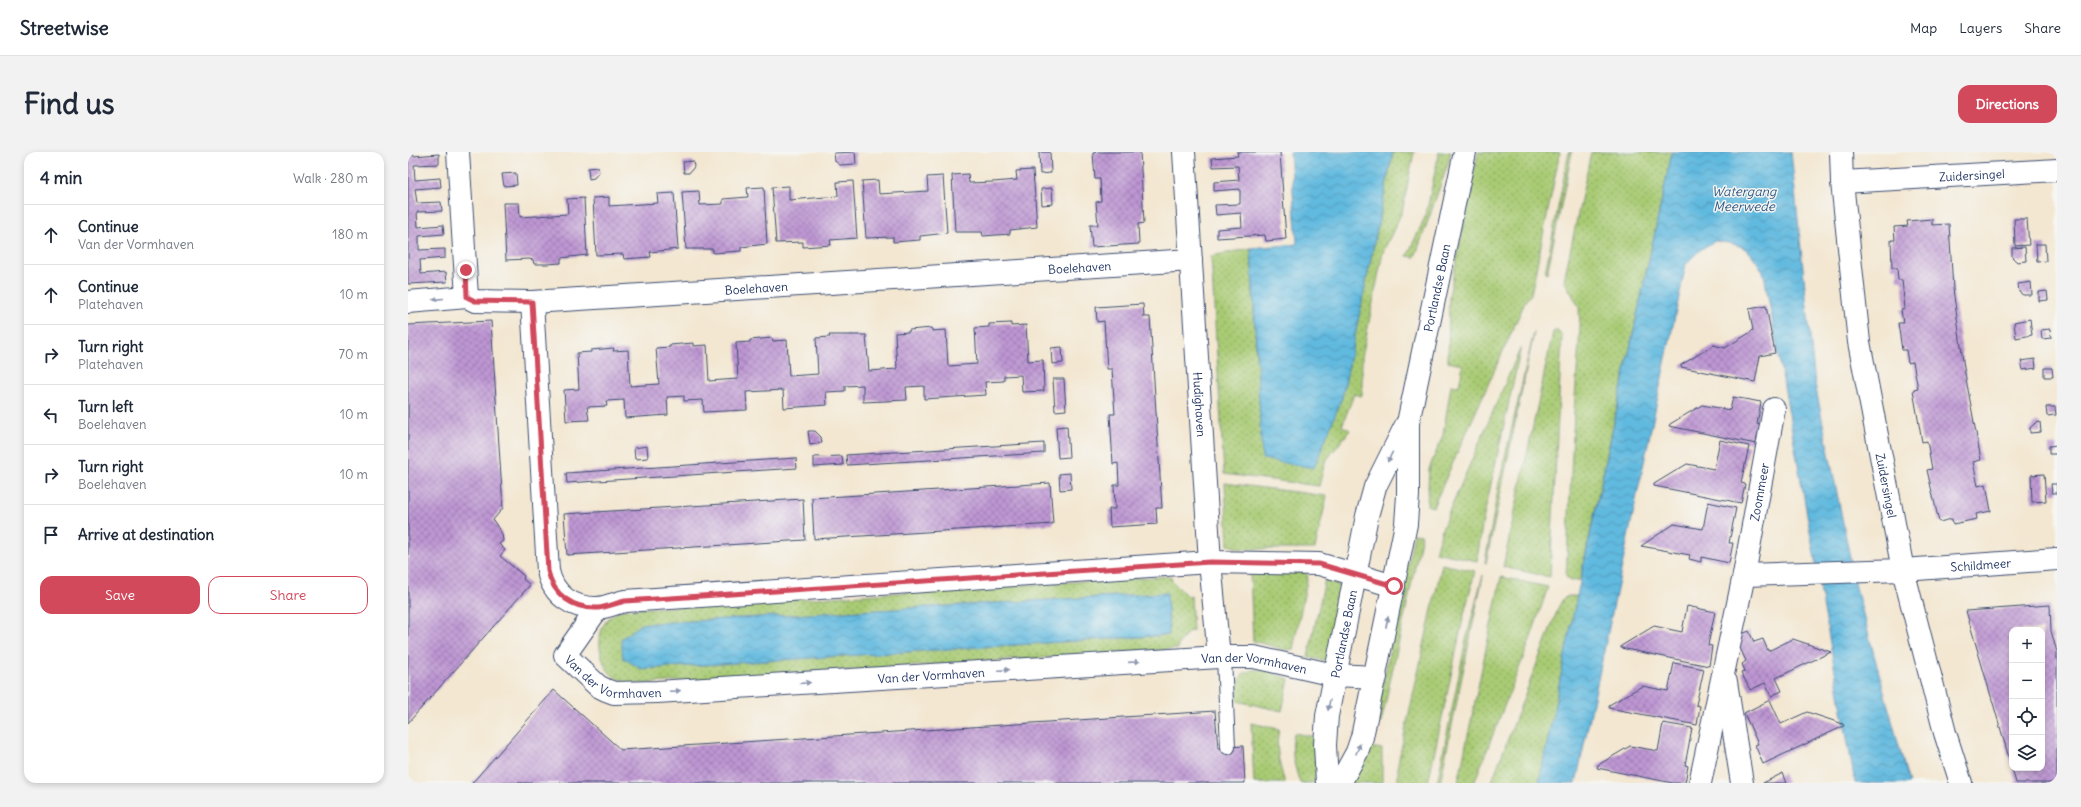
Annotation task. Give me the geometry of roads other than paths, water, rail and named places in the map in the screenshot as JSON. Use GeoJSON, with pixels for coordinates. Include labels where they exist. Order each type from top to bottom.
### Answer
{"type":"FeatureCollection","features":[{"type":"Feature","properties":{"kind":"street"},"geometry":{"type":"LineString","coordinates":[[458,152],[467,297]]}},
{"type":"Feature","properties":{"kind":"street","name":"Hudighaven"},"geometry":{"type":"LineString","coordinates":[[1184,152],[1210,562],[1221,658]]}},
{"type":"Feature","properties":{"kind":"street","name":"Portlandse Baan"},"geometry":{"type":"LineString","coordinates":[[1340,783],[1357,752],[1376,677],[1406,518],[1408,494],[1408,422],[1465,152]]}},
{"type":"Feature","properties":{"kind":"street","name":"Zuidersingel"},"geometry":{"type":"LineString","coordinates":[[1841,152],[1842,182],[1859,342],[1903,570],[1945,733],[1960,783]]}},
{"type":"Feature","properties":{"kind":"street","name":"Zuidersingel"},"geometry":{"type":"LineString","coordinates":[[1842,182],[2057,170]]}},
{"type":"Feature","properties":{"kind":"street","name":"Boelehaven"},"geometry":{"type":"LineString","coordinates":[[408,302],[467,297],[475,301],[532,302],[1191,260]]}},
{"type":"Feature","properties":{"kind":"street"},"geometry":{"type":"LineString","coordinates":[[532,302],[548,571],[551,582],[560,596],[577,605],[598,608],[625,601],[1210,562],[1319,564],[1394,586]]}},
{"type":"Feature","properties":{"kind":"street","name":"Zoommeer"},"geometry":{"type":"LineString","coordinates":[[1700,783],[1723,666],[1744,575],[1774,409]]}},
{"type":"Feature","properties":{"kind":"street","name":"Portlandse Baan"},"geometry":{"type":"LineString","coordinates":[[1327,783],[1326,730],[1334,675],[1355,574],[1375,487],[1408,422]]}},
{"type":"Feature","properties":{"kind":"street","name":"Schildmeer"},"geometry":{"type":"LineString","coordinates":[[1903,570],[2057,559]]}},
{"type":"Feature","properties":{"kind":"street"},"geometry":{"type":"LineString","coordinates":[[1744,575],[1903,570]]}},
{"type":"Feature","properties":{"kind":"street","name":"Van der Vormhaven"},"geometry":{"type":"LineString","coordinates":[[598,608],[565,655],[598,686],[614,693],[657,692],[1254,657],[1334,675],[1376,677]]}},
{"type":"Feature","properties":{"kind":"street","name":"Zoommeer"},"geometry":{"type":"LineString","coordinates":[[1723,666],[1742,783]]}},
{"type":"Feature","properties":{"kind":"lane"},"geometry":{"type":"LineString","coordinates":[[1221,658],[1228,747]]}},
{"type":"Feature","properties":{"kind":"water"},"geometry":{"type":"Polygon","coordinates":[[[1290,152],[1393,152],[1342,398],[1314,468],[1262,459],[1251,248],[1297,244],[1290,152]]]}},
{"type":"Feature","properties":{"kind":"water","name":"Watergang Meerwede"},"geometry":{"type":"Polygon","coordinates":[[[1672,152],[1791,152],[1815,384],[1857,592],[1909,783],[1855,783],[1764,274],[1754,258],[1745,249],[1733,244],[1715,241],[1700,250],[1686,264],[1576,783],[1539,783],[1577,596],[1672,152]]]}},
{"type":"Feature","properties":{"kind":"water"},"geometry":{"type":"Polygon","coordinates":[[[1167,593],[1169,635],[641,669],[623,658],[621,639],[641,624],[1167,593]]]}}]}
